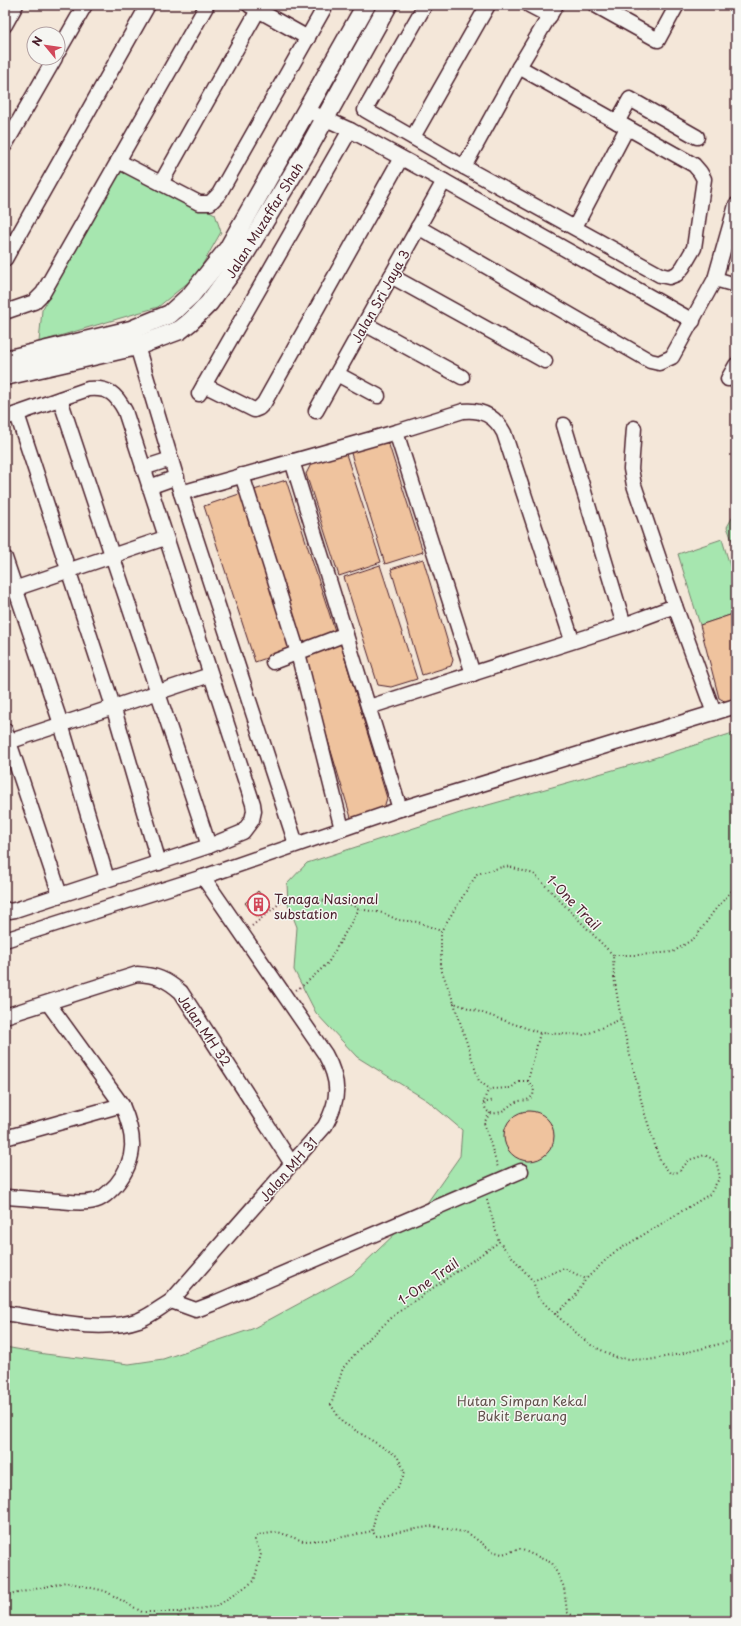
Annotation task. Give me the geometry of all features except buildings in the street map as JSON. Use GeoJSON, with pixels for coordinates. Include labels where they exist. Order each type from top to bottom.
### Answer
{"type":"FeatureCollection","features":[{"type":"Feature","properties":{"kind":"main road","name":"Jalan Muzaffar Shah"},"geometry":{"type":"LineString","coordinates":[[5,376],[134,338],[170,314],[191,295],[228,248],[366,5]]}},
{"type":"Feature","properties":{"kind":"main road","name":"Jalan Muzaffar Shah"},"geometry":{"type":"LineString","coordinates":[[5,360],[180,330],[190,322],[209,303],[244,255],[325,119],[388,5]]}},
{"type":"Feature","properties":{"kind":"street"},"geometry":{"type":"LineString","coordinates":[[5,26],[16,5]]}},
{"type":"Feature","properties":{"kind":"street"},"geometry":{"type":"LineString","coordinates":[[66,38],[85,5]]}},
{"type":"Feature","properties":{"kind":"street"},"geometry":{"type":"LineString","coordinates":[[5,259],[148,5]]}},
{"type":"Feature","properties":{"kind":"street"},"geometry":{"type":"LineString","coordinates":[[5,312],[34,302],[43,293],[207,5]]}},
{"type":"Feature","properties":{"kind":"street"},"geometry":{"type":"LineString","coordinates":[[118,161],[199,203],[210,203],[219,194],[326,5]]}},
{"type":"Feature","properties":{"kind":"street"},"geometry":{"type":"LineString","coordinates":[[425,5],[365,110],[464,167],[660,275],[669,277],[677,274],[689,258],[694,248],[704,179],[700,172],[694,166],[519,67]]}},
{"type":"Feature","properties":{"kind":"street"},"geometry":{"type":"LineString","coordinates":[[413,137],[488,5]]}},
{"type":"Feature","properties":{"kind":"street"},"geometry":{"type":"LineString","coordinates":[[464,167],[519,67],[553,10],[529,5]]}},
{"type":"Feature","properties":{"kind":"street"},"geometry":{"type":"LineString","coordinates":[[595,5],[658,40],[677,5]]}},
{"type":"Feature","properties":{"kind":"street"},"geometry":{"type":"LineString","coordinates":[[161,183],[256,7],[308,38]]}},
{"type":"Feature","properties":{"kind":"street"},"geometry":{"type":"LineString","coordinates":[[5,145],[49,66]]}},
{"type":"Feature","properties":{"kind":"street"},"geometry":{"type":"LineString","coordinates":[[575,227],[622,125],[630,99],[697,136]]}},
{"type":"Feature","properties":{"kind":"street"},"geometry":{"type":"LineString","coordinates":[[306,110],[350,130],[444,181],[693,321]]}},
{"type":"Feature","properties":{"kind":"street"},"geometry":{"type":"LineString","coordinates":[[350,130],[201,390],[254,410],[264,403],[401,158]]}},
{"type":"Feature","properties":{"kind":"street","name":"Jalan Sri Jaya 3"},"geometry":{"type":"LineString","coordinates":[[316,411],[444,181]]}},
{"type":"Feature","properties":{"kind":"street"},"geometry":{"type":"LineString","coordinates":[[418,227],[650,361],[659,363],[672,357],[715,279],[734,220],[736,205]]}},
{"type":"Feature","properties":{"kind":"street"},"geometry":{"type":"LineString","coordinates":[[391,276],[546,361]]}},
{"type":"Feature","properties":{"kind":"street"},"geometry":{"type":"LineString","coordinates":[[715,279],[736,285]]}},
{"type":"Feature","properties":{"kind":"street"},"geometry":{"type":"LineString","coordinates":[[365,324],[462,377]]}},
{"type":"Feature","properties":{"kind":"street"},"geometry":{"type":"LineString","coordinates":[[134,338],[181,493],[296,844]]}},
{"type":"Feature","properties":{"kind":"street"},"geometry":{"type":"LineString","coordinates":[[728,379],[736,365]]}},
{"type":"Feature","properties":{"kind":"street"},"geometry":{"type":"LineString","coordinates":[[337,374],[378,396]]}},
{"type":"Feature","properties":{"kind":"street"},"geometry":{"type":"LineString","coordinates":[[5,908],[9,911],[15,910],[209,846],[243,832],[252,820],[254,811],[125,411],[114,394],[98,388],[88,389],[11,416],[69,571],[113,706],[159,862]]}},
{"type":"Feature","properties":{"kind":"street"},"geometry":{"type":"LineString","coordinates":[[60,400],[209,846]]}},
{"type":"Feature","properties":{"kind":"street"},"geometry":{"type":"LineString","coordinates":[[181,493],[468,410],[487,414],[492,416],[499,423],[506,440],[572,640]]}},
{"type":"Feature","properties":{"kind":"street"},"geometry":{"type":"LineString","coordinates":[[564,425],[624,624]]}},
{"type":"Feature","properties":{"kind":"street"},"geometry":{"type":"LineString","coordinates":[[634,428],[631,463],[634,485],[675,606],[714,713]]}},
{"type":"Feature","properties":{"kind":"street"},"geometry":{"type":"LineString","coordinates":[[396,432],[473,674]]}},
{"type":"Feature","properties":{"kind":"street"},"geometry":{"type":"LineString","coordinates":[[143,468],[171,459]]}},
{"type":"Feature","properties":{"kind":"street"},"geometry":{"type":"LineString","coordinates":[[292,461],[400,809]]}},
{"type":"Feature","properties":{"kind":"street"},"geometry":{"type":"LineString","coordinates":[[242,475],[298,653],[342,829]]}},
{"type":"Feature","properties":{"kind":"street"},"geometry":{"type":"LineString","coordinates":[[149,487],[177,477]]}},
{"type":"Feature","properties":{"kind":"street"},"geometry":{"type":"LineString","coordinates":[[10,590],[165,538]]}},
{"type":"Feature","properties":{"kind":"street"},"geometry":{"type":"LineString","coordinates":[[5,558],[10,590],[61,724],[107,879]]}},
{"type":"Feature","properties":{"kind":"street"},"geometry":{"type":"LineString","coordinates":[[369,707],[473,674],[675,606]]}},
{"type":"Feature","properties":{"kind":"street"},"geometry":{"type":"LineString","coordinates":[[273,662],[346,634]]}},
{"type":"Feature","properties":{"kind":"street"},"geometry":{"type":"LineString","coordinates":[[60,895],[6,738],[61,724],[210,675]]}},
{"type":"Feature","properties":{"kind":"street"},"geometry":{"type":"LineString","coordinates":[[5,940],[203,877],[400,809],[736,706]]}},
{"type":"Feature","properties":{"kind":"street","name":"Jalan MH 31"},"geometry":{"type":"LineString","coordinates":[[5,1313],[96,1327],[118,1325],[140,1320],[172,1301],[326,1126],[336,1097],[337,1082],[333,1068],[325,1054],[203,877]]}},
{"type":"Feature","properties":{"kind":"street","name":"Jalan MH 32"},"geometry":{"type":"LineString","coordinates":[[5,1016],[137,974],[153,975],[169,982],[181,992],[292,1164]]}},
{"type":"Feature","properties":{"kind":"street"},"geometry":{"type":"LineString","coordinates":[[5,1197],[81,1202],[95,1201],[110,1192],[124,1175],[132,1157],[133,1137],[122,1105],[48,1003]]}},
{"type":"Feature","properties":{"kind":"street"},"geometry":{"type":"LineString","coordinates":[[5,1138],[122,1105]]}},
{"type":"Feature","properties":{"kind":"street"},"geometry":{"type":"LineString","coordinates":[[172,1301],[196,1310],[521,1171]]}},
{"type":"Feature","properties":{"kind":"path","name":"1-One Trail"},"geometry":{"type":"LineString","coordinates":[[440,931],[477,874],[506,866],[534,874],[613,955]]}},
{"type":"Feature","properties":{"kind":"path"},"geometry":{"type":"LineString","coordinates":[[555,1314],[574,1298],[586,1279],[612,1254],[710,1194],[720,1178],[716,1161],[705,1155],[689,1160],[679,1172],[670,1173],[660,1161],[643,1108],[621,1019],[614,977],[613,955],[639,956],[673,952],[696,937],[714,911],[736,886]]}},
{"type":"Feature","properties":{"kind":"path"},"geometry":{"type":"LineString","coordinates":[[242,935],[280,903],[294,898],[348,903],[359,909],[383,913],[398,920],[418,922],[440,931],[441,969],[454,1003],[479,1081],[490,1089],[511,1088],[519,1081],[528,1081],[534,1088],[533,1096],[527,1101],[517,1101],[498,1113],[490,1113]]}},
{"type":"Feature","properties":{"kind":"path"},"geometry":{"type":"LineString","coordinates":[[285,997],[305,984],[328,963],[359,909]]}},
{"type":"Feature","properties":{"kind":"path"},"geometry":{"type":"LineString","coordinates":[[454,1003],[540,1033],[585,1035],[621,1019]]}},
{"type":"Feature","properties":{"kind":"path"},"geometry":{"type":"LineString","coordinates":[[528,1081],[540,1033]]}},
{"type":"Feature","properties":{"kind":"path"},"geometry":{"type":"LineString","coordinates":[[490,1089],[485,1094],[483,1103],[490,1113]]}},
{"type":"Feature","properties":{"kind":"path"},"geometry":{"type":"LineString","coordinates":[[483,1103],[494,1100]]}},
{"type":"Feature","properties":{"kind":"path"},"geometry":{"type":"LineString","coordinates":[[490,1113],[484,1123],[502,1178]]}},
{"type":"Feature","properties":{"kind":"path"},"geometry":{"type":"LineString","coordinates":[[483,1187],[499,1242],[533,1281],[538,1297],[589,1344],[617,1358],[650,1360],[736,1340]]}},
{"type":"Feature","properties":{"kind":"path","name":"1-One Trail"},"geometry":{"type":"LineString","coordinates":[[372,1531],[377,1508],[398,1487],[405,1472],[397,1456],[342,1422],[331,1405],[343,1368],[367,1340],[397,1313],[499,1242]]}},
{"type":"Feature","properties":{"kind":"path"},"geometry":{"type":"LineString","coordinates":[[533,1281],[564,1268],[586,1279]]}},
{"type":"Feature","properties":{"kind":"path"},"geometry":{"type":"LineString","coordinates":[[5,1596],[66,1582],[105,1591],[142,1612],[180,1612],[217,1606],[254,1581],[261,1554],[255,1540],[258,1535],[278,1532],[303,1542],[329,1540],[372,1531],[376,1536],[433,1526],[468,1534],[492,1551],[502,1554],[520,1549],[552,1563],[564,1587],[567,1612],[582,1621]]}},
{"type":"Feature","properties":{"kind":"path"},"geometry":{"type":"LineString","coordinates":[[177,1621],[180,1612]]}},
{"type":"Feature","properties":{"kind":"green space"},"geometry":{"type":"Polygon","coordinates":[[[123,166],[215,214],[221,232],[196,276],[158,307],[39,342],[42,310],[123,166]]]}},
{"type":"Feature","properties":{"kind":"green space"},"geometry":{"type":"Polygon","coordinates":[[[736,511],[736,551],[727,527],[736,511]]]}},
{"type":"Feature","properties":{"kind":"green space"},"geometry":{"type":"Polygon","coordinates":[[[722,539],[736,586],[736,613],[700,625],[678,554],[722,539]]]}},
{"type":"Feature","properties":{"kind":"green space","name":"Hutan Simpan Kekal Bukit Beruang"},"geometry":{"type":"Polygon","coordinates":[[[736,732],[736,1621],[5,1621],[5,1347],[45,1354],[129,1364],[163,1359],[252,1329],[352,1275],[427,1203],[460,1156],[462,1130],[428,1101],[357,1057],[316,1013],[294,970],[297,927],[288,904],[287,884],[307,863],[463,812],[638,763],[736,732]]]}},
{"type":"Feature","properties":{"kind":"place","name":"Tenaga Nasional substation"},"geometry":{"type":"Point","coordinates":[258,905]}}]}
